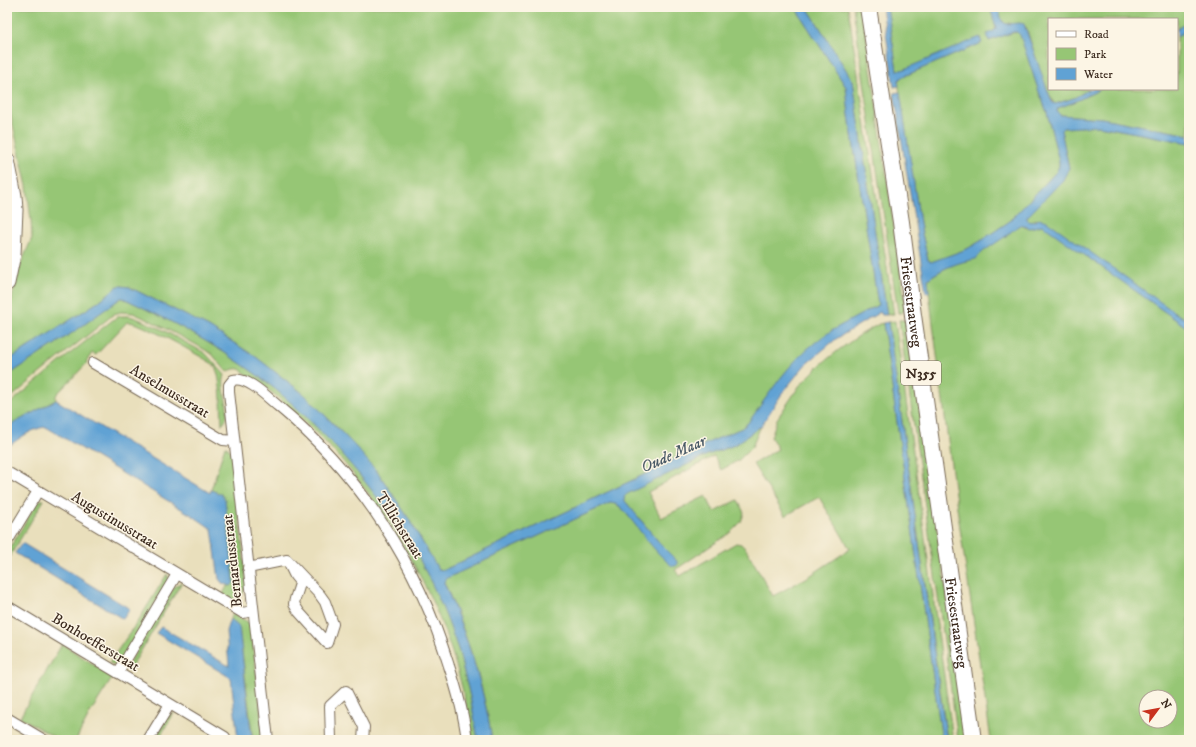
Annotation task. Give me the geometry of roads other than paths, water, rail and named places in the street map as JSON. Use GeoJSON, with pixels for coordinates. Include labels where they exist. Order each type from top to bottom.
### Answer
{"type":"FeatureCollection","features":[{"type":"Feature","properties":{"kind":"main road","name":"Friesestraatweg"},"geometry":{"type":"LineString","coordinates":[[868,7],[901,222],[973,740]]}},
{"type":"Feature","properties":{"kind":"main road"},"geometry":{"type":"LineString","coordinates":[[7,160],[12,181],[15,210],[13,254],[7,283]]}},
{"type":"Feature","properties":{"kind":"street","name":"Anselmusstraat"},"geometry":{"type":"LineString","coordinates":[[93,362],[223,440],[234,441]]}},
{"type":"Feature","properties":{"kind":"street","name":"Bernardusstraat"},"geometry":{"type":"LineString","coordinates":[[232,380],[229,385],[228,392],[268,740]]}},
{"type":"Feature","properties":{"kind":"street","name":"Tillichstraat"},"geometry":{"type":"LineString","coordinates":[[232,380],[243,380],[266,395],[293,418],[341,467],[384,525],[418,585],[433,619],[453,677],[467,740]]}},
{"type":"Feature","properties":{"kind":"street","name":"Augustinusstraat"},"geometry":{"type":"LineString","coordinates":[[7,472],[243,613],[252,611]]}},
{"type":"Feature","properties":{"kind":"street"},"geometry":{"type":"LineString","coordinates":[[7,542],[38,491]]}},
{"type":"Feature","properties":{"kind":"street"},"geometry":{"type":"LineString","coordinates":[[248,568],[287,560]]}},
{"type":"Feature","properties":{"kind":"street"},"geometry":{"type":"LineString","coordinates":[[287,560],[325,602],[333,624],[327,643],[299,612],[294,604],[300,582],[295,576],[287,560]]}},
{"type":"Feature","properties":{"kind":"street"},"geometry":{"type":"LineString","coordinates":[[118,673],[177,574]]}},
{"type":"Feature","properties":{"kind":"street","name":"Bonhoefferstraat"},"geometry":{"type":"LineString","coordinates":[[7,606],[225,737]]}},
{"type":"Feature","properties":{"kind":"street"},"geometry":{"type":"LineString","coordinates":[[331,740],[330,706],[346,691],[364,728],[363,740]]}},
{"type":"Feature","properties":{"kind":"street"},"geometry":{"type":"LineString","coordinates":[[148,740],[170,704]]}},
{"type":"Feature","properties":{"kind":"street"},"geometry":{"type":"LineString","coordinates":[[7,718],[44,740]]}},
{"type":"Feature","properties":{"kind":"water"},"geometry":{"type":"Polygon","coordinates":[[[795,7],[807,7],[853,81],[887,315],[882,315],[880,312],[836,339],[805,365],[783,392],[761,426],[739,442],[707,455],[627,494],[624,497],[625,501],[663,547],[676,560],[678,564],[676,566],[672,566],[658,553],[621,507],[610,503],[445,579],[444,583],[467,640],[479,680],[489,720],[492,740],[478,740],[470,696],[458,649],[434,589],[412,547],[372,490],[342,454],[310,420],[257,375],[192,333],[141,306],[121,298],[78,329],[7,376],[7,361],[98,302],[118,286],[129,287],[209,327],[256,357],[305,395],[354,445],[379,474],[409,519],[438,569],[444,570],[658,468],[689,451],[742,428],[748,423],[771,390],[797,359],[817,341],[832,331],[878,305],[846,87],[795,7]]]}},
{"type":"Feature","properties":{"kind":"water"},"geometry":{"type":"Polygon","coordinates":[[[882,7],[887,7],[897,70],[902,70],[980,37],[982,43],[902,77],[898,81],[899,86],[894,87],[882,7]]]}},
{"type":"Feature","properties":{"kind":"water"},"geometry":{"type":"Polygon","coordinates":[[[990,7],[998,7],[1002,21],[1006,24],[1024,24],[1052,102],[1055,104],[1074,98],[1088,90],[1099,90],[1058,108],[1057,111],[1060,115],[1102,118],[1189,135],[1189,143],[1099,126],[1063,128],[1061,130],[1069,168],[1063,180],[1027,217],[1027,219],[1030,222],[1040,219],[1047,221],[1180,316],[1189,319],[1189,329],[1042,225],[1030,228],[1020,225],[981,253],[976,259],[957,264],[939,272],[928,279],[929,292],[926,293],[894,93],[900,92],[921,229],[928,260],[931,262],[967,249],[1010,221],[1057,171],[1059,166],[1047,112],[1020,35],[1017,32],[1013,32],[989,41],[987,34],[994,31],[996,28],[990,7]]]}},
{"type":"Feature","properties":{"kind":"water"},"geometry":{"type":"Polygon","coordinates":[[[1189,21],[1189,28],[1178,36],[1178,28],[1189,21]]]}},
{"type":"Feature","properties":{"kind":"water"},"geometry":{"type":"Polygon","coordinates":[[[888,322],[947,740],[942,740],[883,323],[888,322]]]}},
{"type":"Feature","properties":{"kind":"water"},"geometry":{"type":"Polygon","coordinates":[[[56,400],[210,493],[211,490],[221,494],[225,499],[234,580],[231,586],[222,583],[219,579],[212,529],[193,516],[46,427],[36,429],[7,447],[7,427],[56,400]]]}},
{"type":"Feature","properties":{"kind":"water"},"geometry":{"type":"Polygon","coordinates":[[[22,543],[130,609],[123,619],[15,553],[22,543]]]}},
{"type":"Feature","properties":{"kind":"water"},"geometry":{"type":"Polygon","coordinates":[[[230,619],[239,627],[252,740],[238,740],[231,678],[156,633],[161,627],[229,666],[226,631],[230,619]]]}},
{"type":"Feature","properties":{"kind":"water label","name":"Oude Maar"},"geometry":{"type":"Point","coordinates":[673,453]}}]}
